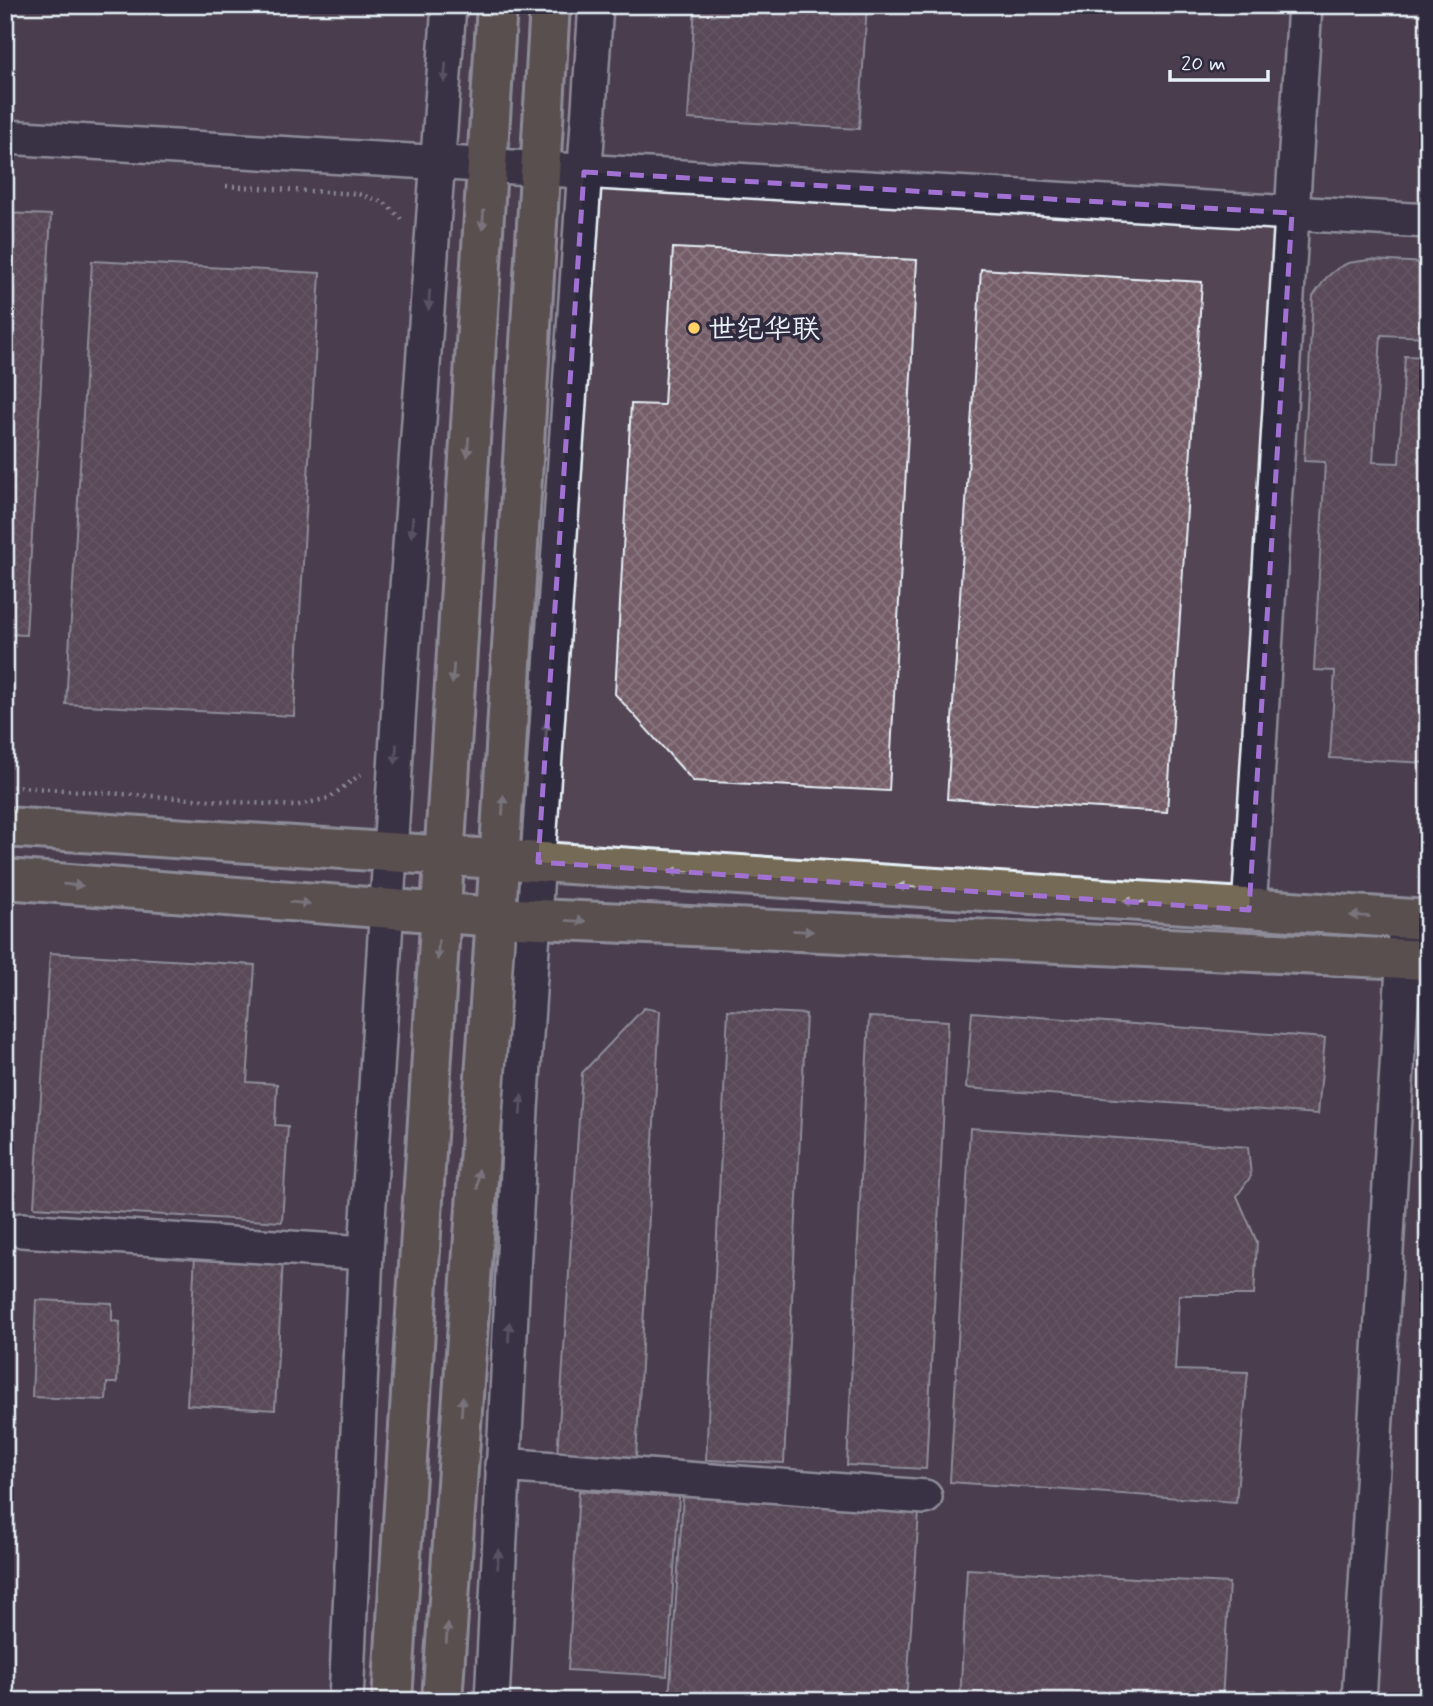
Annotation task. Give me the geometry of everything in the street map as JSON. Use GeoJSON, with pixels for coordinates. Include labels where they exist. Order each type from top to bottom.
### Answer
{"type":"FeatureCollection","features":[{"type":"Feature","properties":{"kind":"main road"},"geometry":{"type":"LineString","coordinates":[[392,1701],[442,855],[497,5]]}},
{"type":"Feature","properties":{"kind":"main road"},"geometry":{"type":"LineString","coordinates":[[442,1701],[500,859],[550,5]]}},
{"type":"Feature","properties":{"kind":"main road"},"geometry":{"type":"LineString","coordinates":[[5,827],[1417,919]]}},
{"type":"Feature","properties":{"kind":"main road"},"geometry":{"type":"LineString","coordinates":[[5,879],[496,917],[1416,959]]}},
{"type":"Feature","properties":{"kind":"street"},"geometry":{"type":"LineString","coordinates":[[345,1701],[366,1253],[401,671],[449,5]]}},
{"type":"Feature","properties":{"kind":"street"},"geometry":{"type":"LineString","coordinates":[[492,1701],[502,1465],[534,919],[596,5]]}},
{"type":"Feature","properties":{"kind":"street"},"geometry":{"type":"LineString","coordinates":[[1249,910],[1305,5]]}},
{"type":"Feature","properties":{"kind":"street"},"geometry":{"type":"LineString","coordinates":[[5,137],[1428,221]]}},
{"type":"Feature","properties":{"kind":"street"},"geometry":{"type":"LineString","coordinates":[[1359,1701],[1417,919]]}},
{"type":"Feature","properties":{"kind":"street"},"geometry":{"type":"LineString","coordinates":[[22,1230],[366,1253]]}},
{"type":"Feature","properties":{"kind":"street"},"geometry":{"type":"LineString","coordinates":[[502,1465],[925,1497]]}},
{"type":"Feature","properties":{"kind":"path"},"geometry":{"type":"LineString","coordinates":[[222,186],[372,197],[384,202],[402,220]]}},
{"type":"Feature","properties":{"kind":"path"},"geometry":{"type":"LineString","coordinates":[[5,786],[295,806],[329,798],[344,789],[364,770]]}},
{"type":"Feature","properties":{"kind":"highlighted area"},"geometry":{"type":"Polygon","coordinates":[[[584,172],[1292,213],[1249,910],[538,862],[584,172]]]}},
{"type":"Feature","properties":{"kind":"shaded area"},"geometry":{"type":"Polygon","coordinates":[[[5,5],[1428,5],[1428,1701],[5,1701],[5,5]]]}},
{"type":"Feature","properties":{"kind":"building"},"geometry":{"type":"Polygon","coordinates":[[[695,5],[867,5],[859,129],[688,119],[695,5]]]}},
{"type":"Feature","properties":{"kind":"building"},"geometry":{"type":"Polygon","coordinates":[[[5,213],[51,215],[26,635],[5,634],[5,213]]]}},
{"type":"Feature","properties":{"kind":"building"},"geometry":{"type":"Polygon","coordinates":[[[673,248],[917,260],[889,791],[693,781],[615,694],[631,404],[664,405],[673,248]]]}},
{"type":"Feature","properties":{"kind":"building"},"geometry":{"type":"Polygon","coordinates":[[[1369,260],[1428,263],[1428,337],[1381,335],[1373,462],[1399,463],[1405,356],[1428,357],[1428,763],[1330,758],[1335,671],[1314,670],[1325,462],[1304,461],[1313,296],[1327,277],[1338,268],[1348,263],[1369,260]]]}},
{"type":"Feature","properties":{"kind":"building"},"geometry":{"type":"Polygon","coordinates":[[[92,261],[320,273],[294,716],[66,704],[92,261]]]}},
{"type":"Feature","properties":{"kind":"building"},"geometry":{"type":"Polygon","coordinates":[[[981,269],[1202,282],[1167,812],[947,799],[981,269]]]}},
{"type":"Feature","properties":{"kind":"building"},"geometry":{"type":"Polygon","coordinates":[[[50,953],[255,965],[247,1082],[277,1084],[275,1125],[288,1126],[282,1222],[34,1207],[50,953]]]}},
{"type":"Feature","properties":{"kind":"building"},"geometry":{"type":"Polygon","coordinates":[[[644,1008],[660,1011],[636,1458],[557,1457],[582,1073],[644,1008]]]}},
{"type":"Feature","properties":{"kind":"building"},"geometry":{"type":"Polygon","coordinates":[[[728,1010],[806,1014],[784,1463],[706,1460],[728,1010]]]}},
{"type":"Feature","properties":{"kind":"building"},"geometry":{"type":"Polygon","coordinates":[[[972,1012],[1325,1038],[1318,1114],[966,1088],[972,1012]]]}},
{"type":"Feature","properties":{"kind":"building"},"geometry":{"type":"Polygon","coordinates":[[[869,1017],[948,1021],[926,1469],[847,1465],[869,1017]]]}},
{"type":"Feature","properties":{"kind":"building"},"geometry":{"type":"Polygon","coordinates":[[[970,1128],[1248,1147],[1251,1176],[1237,1196],[1257,1242],[1254,1295],[1179,1295],[1175,1370],[1248,1372],[1236,1502],[950,1482],[970,1128]]]}},
{"type":"Feature","properties":{"kind":"building"},"geometry":{"type":"Polygon","coordinates":[[[195,1254],[283,1258],[275,1410],[187,1405],[195,1254]]]}},
{"type":"Feature","properties":{"kind":"building"},"geometry":{"type":"Polygon","coordinates":[[[36,1300],[112,1303],[112,1321],[120,1322],[117,1383],[107,1383],[106,1400],[32,1397],[36,1300]]]}},
{"type":"Feature","properties":{"kind":"building"},"geometry":{"type":"Polygon","coordinates":[[[579,1491],[679,1497],[667,1676],[568,1670],[579,1491]]]}},
{"type":"Feature","properties":{"kind":"building"},"geometry":{"type":"Polygon","coordinates":[[[683,1497],[919,1512],[906,1701],[669,1701],[683,1497]]]}},
{"type":"Feature","properties":{"kind":"building"},"geometry":{"type":"Polygon","coordinates":[[[967,1569],[1229,1583],[1222,1701],[960,1701],[967,1569]]]}},
{"type":"Feature","properties":{"kind":"place","name":"世纪华联"},"geometry":{"type":"Point","coordinates":[694,328]}}]}
